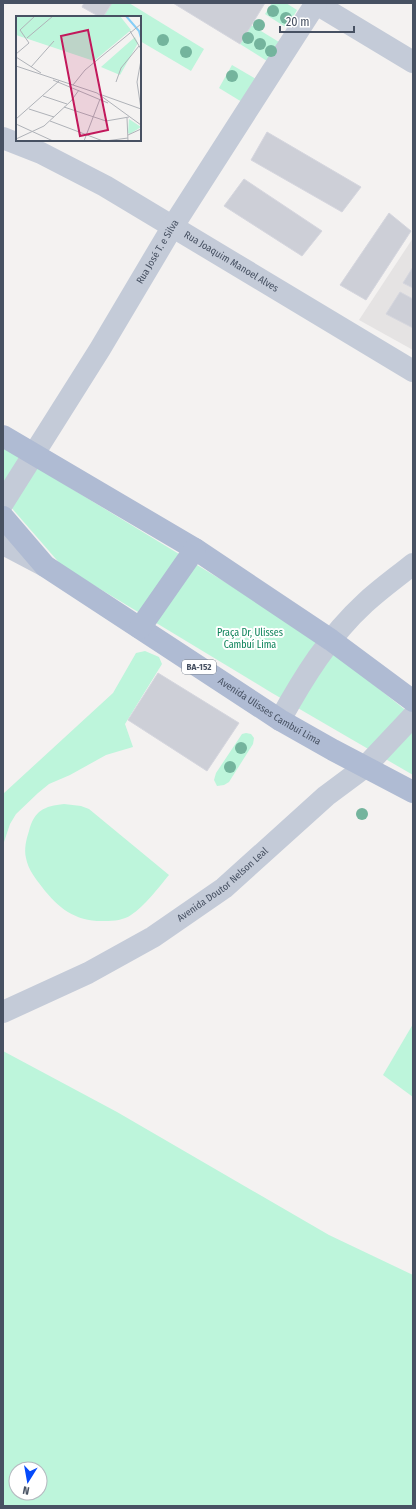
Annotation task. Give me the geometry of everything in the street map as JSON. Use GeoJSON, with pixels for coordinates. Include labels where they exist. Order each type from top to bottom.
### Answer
{"type":"FeatureCollection","features":[{"type":"Feature","properties":{"kind":"main road"},"geometry":{"type":"LineString","coordinates":[[3,436],[195,549],[332,640],[413,701]]}},
{"type":"Feature","properties":{"kind":"main road","name":"Avenida Ulisses Cambuí Lima"},"geometry":{"type":"LineString","coordinates":[[3,517],[45,566],[280,720],[413,792]]}},
{"type":"Feature","properties":{"kind":"main road"},"geometry":{"type":"LineString","coordinates":[[140,628],[195,549]]}},
{"type":"Feature","properties":{"kind":"street"},"geometry":{"type":"LineString","coordinates":[[316,3],[413,62]]}},
{"type":"Feature","properties":{"kind":"street","name":"Rua José T. e Silva"},"geometry":{"type":"LineString","coordinates":[[3,504],[135,292],[173,226],[316,3]]}},
{"type":"Feature","properties":{"kind":"street","name":"Rua Joaquim Manoel Alves"},"geometry":{"type":"LineString","coordinates":[[3,138],[41,153],[98,182],[413,371]]}},
{"type":"Feature","properties":{"kind":"street"},"geometry":{"type":"LineString","coordinates":[[3,544],[45,566]]}},
{"type":"Feature","properties":{"kind":"street"},"geometry":{"type":"LineString","coordinates":[[280,720],[306,674],[332,640],[365,603],[413,564]]}},
{"type":"Feature","properties":{"kind":"street","name":"Avenida Doutor Nelson Leal"},"geometry":{"type":"LineString","coordinates":[[3,1012],[88,973],[153,937],[224,888],[326,796],[365,767],[413,716]]}},
{"type":"Feature","properties":{"kind":"shaded area"},"geometry":{"type":"Polygon","coordinates":[[[413,238],[413,350],[359,320],[413,238]]]}},
{"type":"Feature","properties":{"kind":"green space"},"geometry":{"type":"Polygon","coordinates":[[[112,3],[129,3],[204,49],[191,71],[141,42],[141,16],[104,16],[112,3]]]}},
{"type":"Feature","properties":{"kind":"green space"},"geometry":{"type":"Polygon","coordinates":[[[272,3],[286,3],[297,10],[287,28],[265,14],[272,3]]]}},
{"type":"Feature","properties":{"kind":"green space"},"geometry":{"type":"Polygon","coordinates":[[[251,25],[279,42],[267,61],[240,44],[251,25]]]}},
{"type":"Feature","properties":{"kind":"green space"},"geometry":{"type":"Polygon","coordinates":[[[232,65],[256,79],[242,102],[219,88],[232,65]]]}},
{"type":"Feature","properties":{"kind":"green space","name":"Praça Dr, Ulisses Cambuí Lima"},"geometry":{"type":"Polygon","coordinates":[[[3,447],[225,582],[320,642],[413,716],[413,775],[272,693],[62,566],[3,498],[3,447]]]}},
{"type":"Feature","properties":{"kind":"green space"},"geometry":{"type":"Polygon","coordinates":[[[145,651],[159,657],[162,664],[125,724],[133,747],[106,755],[70,775],[49,784],[38,793],[16,814],[10,824],[4,842],[3,864],[3,794],[113,693],[136,653],[145,651]]]}},
{"type":"Feature","properties":{"kind":"green space"},"geometry":{"type":"Polygon","coordinates":[[[242,734],[251,734],[254,738],[253,744],[229,782],[224,785],[217,786],[214,780],[216,773],[242,734]]]}},
{"type":"Feature","properties":{"kind":"green space"},"geometry":{"type":"Polygon","coordinates":[[[64,804],[81,806],[89,809],[169,875],[146,902],[128,917],[112,921],[95,921],[69,913],[48,895],[28,866],[25,851],[31,824],[37,814],[45,808],[64,804]]]}},
{"type":"Feature","properties":{"kind":"green space"},"geometry":{"type":"Polygon","coordinates":[[[413,1024],[413,1097],[383,1075],[413,1024]]]}},
{"type":"Feature","properties":{"kind":"green space"},"geometry":{"type":"Polygon","coordinates":[[[3,1051],[117,1112],[329,1235],[413,1275],[413,1506],[3,1506],[3,1051]]]}},
{"type":"Feature","properties":{"kind":"building"},"geometry":{"type":"Polygon","coordinates":[[[84,3],[112,3],[104,16],[98,16],[82,7],[84,3]]]}},
{"type":"Feature","properties":{"kind":"building"},"geometry":{"type":"Polygon","coordinates":[[[173,3],[265,3],[240,44],[173,3]]]}},
{"type":"Feature","properties":{"kind":"building"},"geometry":{"type":"Polygon","coordinates":[[[267,132],[361,187],[342,212],[251,160],[267,132]]]}},
{"type":"Feature","properties":{"kind":"building"},"geometry":{"type":"Polygon","coordinates":[[[244,179],[322,231],[302,256],[224,206],[244,179]]]}},
{"type":"Feature","properties":{"kind":"building"},"geometry":{"type":"Polygon","coordinates":[[[389,213],[411,231],[366,300],[340,285],[389,213]]]}},
{"type":"Feature","properties":{"kind":"building"},"geometry":{"type":"Polygon","coordinates":[[[413,267],[413,288],[403,283],[413,267]]]}},
{"type":"Feature","properties":{"kind":"building"},"geometry":{"type":"Polygon","coordinates":[[[400,292],[413,299],[413,328],[386,314],[400,292]]]}},
{"type":"Feature","properties":{"kind":"building"},"geometry":{"type":"Polygon","coordinates":[[[158,673],[239,723],[207,771],[128,720],[158,673]]]}}]}
